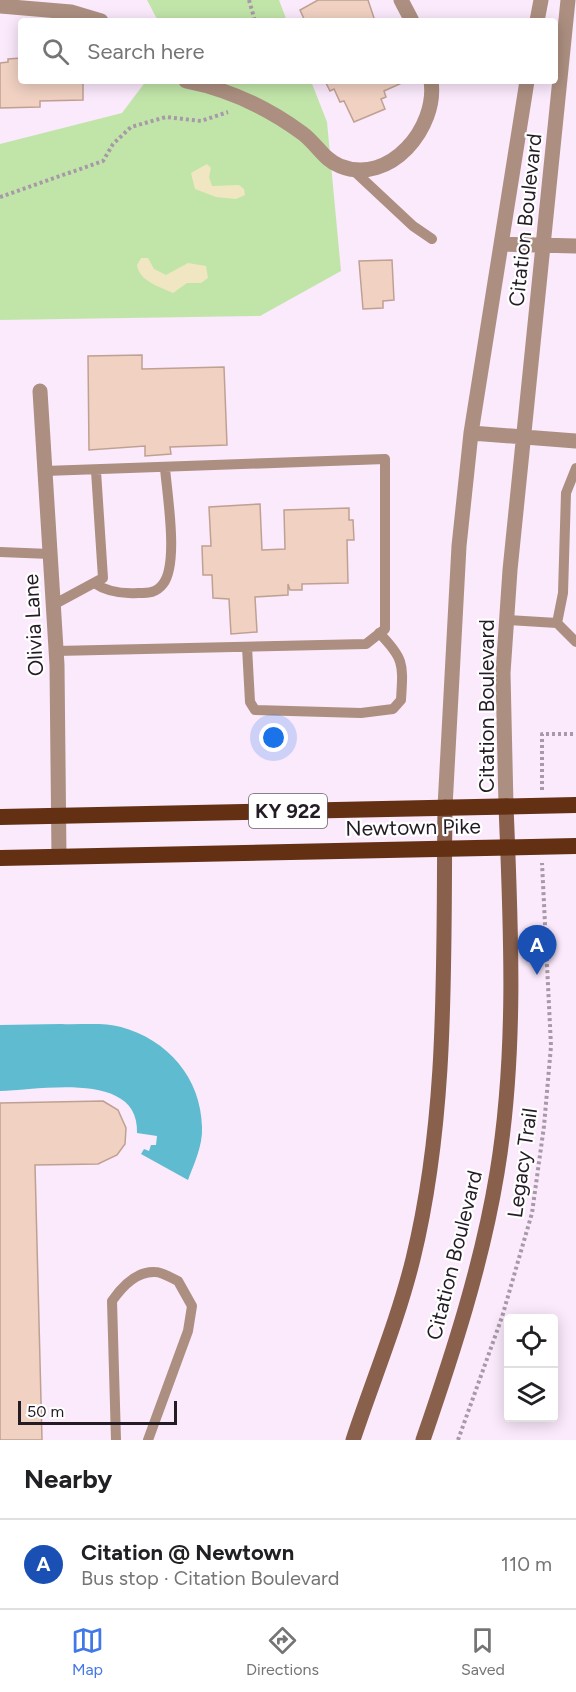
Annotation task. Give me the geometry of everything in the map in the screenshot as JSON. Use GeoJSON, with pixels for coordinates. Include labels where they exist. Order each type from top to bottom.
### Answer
{"type":"FeatureCollection","features":[{"type":"Feature","properties":{"kind":"highway","name":"Newtown Pike"},"geometry":{"type":"LineString","coordinates":[[0,817],[576,805]]}},
{"type":"Feature","properties":{"kind":"highway","name":"Newtown Pike"},"geometry":{"type":"LineString","coordinates":[[0,858],[576,846]]}},
{"type":"Feature","properties":{"kind":"main road","name":"Citation Boulevard"},"geometry":{"type":"LineString","coordinates":[[423,1440],[482,1249],[497,1173],[508,1080],[506,806]]}},
{"type":"Feature","properties":{"kind":"main road","name":"Citation Boulevard"},"geometry":{"type":"LineString","coordinates":[[353,1440],[412,1259],[435,1135],[443,1029],[445,807]]}},
{"type":"Feature","properties":{"kind":"street"},"geometry":{"type":"LineString","coordinates":[[401,0],[410,18]]}},
{"type":"Feature","properties":{"kind":"street"},"geometry":{"type":"LineString","coordinates":[[538,18],[541,0]]}},
{"type":"Feature","properties":{"kind":"street","name":"Citation Boulevard"},"geometry":{"type":"LineString","coordinates":[[506,806],[503,673],[507,620],[523,437],[568,0]]}},
{"type":"Feature","properties":{"kind":"street"},"geometry":{"type":"LineString","coordinates":[[0,6],[71,12],[91,18]]}},
{"type":"Feature","properties":{"kind":"street"},"geometry":{"type":"LineString","coordinates":[[200,84],[214,87],[274,115],[304,134],[339,166],[351,169],[388,163],[402,154],[415,140],[430,106],[432,84]]}},
{"type":"Feature","properties":{"kind":"street","name":"Citation Boulevard"},"geometry":{"type":"LineString","coordinates":[[445,807],[459,546],[471,433],[503,244],[527,84]]}},
{"type":"Feature","properties":{"kind":"street"},"geometry":{"type":"LineString","coordinates":[[503,244],[576,246]]}},
{"type":"Feature","properties":{"kind":"street","name":"Olivia Lane"},"geometry":{"type":"LineString","coordinates":[[40,391],[56,651],[59,857]]}},
{"type":"Feature","properties":{"kind":"street"},"geometry":{"type":"LineString","coordinates":[[471,433],[576,441]]}},
{"type":"Feature","properties":{"kind":"lane"},"geometry":{"type":"LineString","coordinates":[[351,169],[413,226],[432,239]]}},
{"type":"Feature","properties":{"kind":"lane"},"geometry":{"type":"LineString","coordinates":[[45,471],[96,471],[384,459],[385,629],[366,644],[56,651]]}},
{"type":"Feature","properties":{"kind":"lane"},"geometry":{"type":"LineString","coordinates":[[94,583],[105,590],[134,593],[153,592],[165,582],[171,558],[165,468]]}},
{"type":"Feature","properties":{"kind":"lane"},"geometry":{"type":"LineString","coordinates":[[556,623],[563,593],[566,493],[576,468]]}},
{"type":"Feature","properties":{"kind":"lane"},"geometry":{"type":"LineString","coordinates":[[53,605],[103,578],[96,471]]}},
{"type":"Feature","properties":{"kind":"lane"},"geometry":{"type":"LineString","coordinates":[[0,552],[50,554]]}},
{"type":"Feature","properties":{"kind":"lane"},"geometry":{"type":"LineString","coordinates":[[507,620],[556,623],[576,642]]}},
{"type":"Feature","properties":{"kind":"lane"},"geometry":{"type":"LineString","coordinates":[[247,647],[250,702],[255,710],[361,713],[393,709],[401,700],[403,668],[397,650],[379,633]]}},
{"type":"Feature","properties":{"kind":"lane"},"geometry":{"type":"LineString","coordinates":[[116,1440],[112,1301],[121,1288],[135,1278],[155,1272],[178,1281],[192,1306],[188,1331],[148,1440]]}},
{"type":"Feature","properties":{"kind":"path"},"geometry":{"type":"LineString","coordinates":[[249,0],[254,18]]}},
{"type":"Feature","properties":{"kind":"path"},"geometry":{"type":"LineString","coordinates":[[0,197],[103,161],[113,144],[131,127],[166,117],[201,122],[231,110],[238,98]]}},
{"type":"Feature","properties":{"kind":"path"},"geometry":{"type":"LineString","coordinates":[[542,783],[542,734],[576,734]]}},
{"type":"Feature","properties":{"kind":"path","name":"Legacy Trail"},"geometry":{"type":"LineString","coordinates":[[458,1440],[502,1317],[532,1213],[544,1126],[551,1046],[542,879]]}},
{"type":"Feature","properties":{"kind":"green space"},"geometry":{"type":"Polygon","coordinates":[[[147,0],[279,0],[286,18],[156,18],[147,0]]]}},
{"type":"Feature","properties":{"kind":"green space"},"geometry":{"type":"Polygon","coordinates":[[[144,84],[312,84],[327,122],[341,271],[260,316],[0,320],[0,144],[122,113],[144,84]]]}},
{"type":"Feature","properties":{"kind":"sand"},"geometry":{"type":"Polygon","coordinates":[[[207,164],[211,168],[209,177],[212,186],[239,185],[244,189],[245,195],[236,199],[216,197],[195,189],[191,173],[207,164]]]}},
{"type":"Feature","properties":{"kind":"sand"},"geometry":{"type":"Polygon","coordinates":[[[141,258],[148,258],[154,269],[166,275],[188,263],[206,266],[208,278],[201,283],[187,283],[173,293],[151,283],[142,275],[137,265],[141,258]]]}},
{"type":"Feature","properties":{"kind":"water"},"geometry":{"type":"Polygon","coordinates":[[[99,1024],[121,1027],[153,1041],[179,1063],[196,1093],[202,1127],[200,1147],[188,1180],[141,1154],[144,1149],[149,1151],[151,1145],[156,1145],[157,1136],[137,1133],[134,1113],[122,1100],[105,1092],[84,1088],[61,1087],[0,1091],[0,1025],[99,1024]]]}},
{"type":"Feature","properties":{"kind":"building"},"geometry":{"type":"Polygon","coordinates":[[[318,0],[368,0],[374,18],[304,18],[300,10],[318,0]]]}},
{"type":"Feature","properties":{"kind":"building"},"geometry":{"type":"Polygon","coordinates":[[[18,58],[18,84],[83,84],[83,100],[40,101],[40,107],[0,108],[0,63],[8,62],[8,59],[18,58]]]}},
{"type":"Feature","properties":{"kind":"building"},"geometry":{"type":"Polygon","coordinates":[[[326,84],[400,84],[384,91],[386,97],[381,99],[385,109],[354,122],[344,101],[340,102],[334,89],[330,91],[326,84]]]}},
{"type":"Feature","properties":{"kind":"building"},"geometry":{"type":"Polygon","coordinates":[[[392,260],[394,300],[383,301],[383,308],[363,309],[359,261],[392,260]]]}},
{"type":"Feature","properties":{"kind":"building"},"geometry":{"type":"Polygon","coordinates":[[[142,355],[142,369],[224,367],[227,445],[170,447],[171,454],[145,456],[145,446],[89,450],[88,356],[142,355]]]}},
{"type":"Feature","properties":{"kind":"building"},"geometry":{"type":"Polygon","coordinates":[[[260,504],[262,550],[285,549],[284,510],[349,508],[349,520],[353,520],[354,540],[347,540],[348,583],[302,584],[302,590],[290,590],[288,584],[288,595],[255,597],[257,632],[231,634],[229,599],[213,598],[212,575],[203,575],[202,546],[211,546],[209,507],[260,504]]]}},
{"type":"Feature","properties":{"kind":"building"},"geometry":{"type":"Polygon","coordinates":[[[103,1101],[118,1110],[126,1128],[125,1144],[117,1155],[98,1164],[35,1165],[42,1440],[0,1440],[0,1103],[103,1101]]]}},
{"type":"Feature","properties":{"kind":"place","name":"Citation @ Newtown"},"geometry":{"type":"Point","coordinates":[537,975]}}]}
